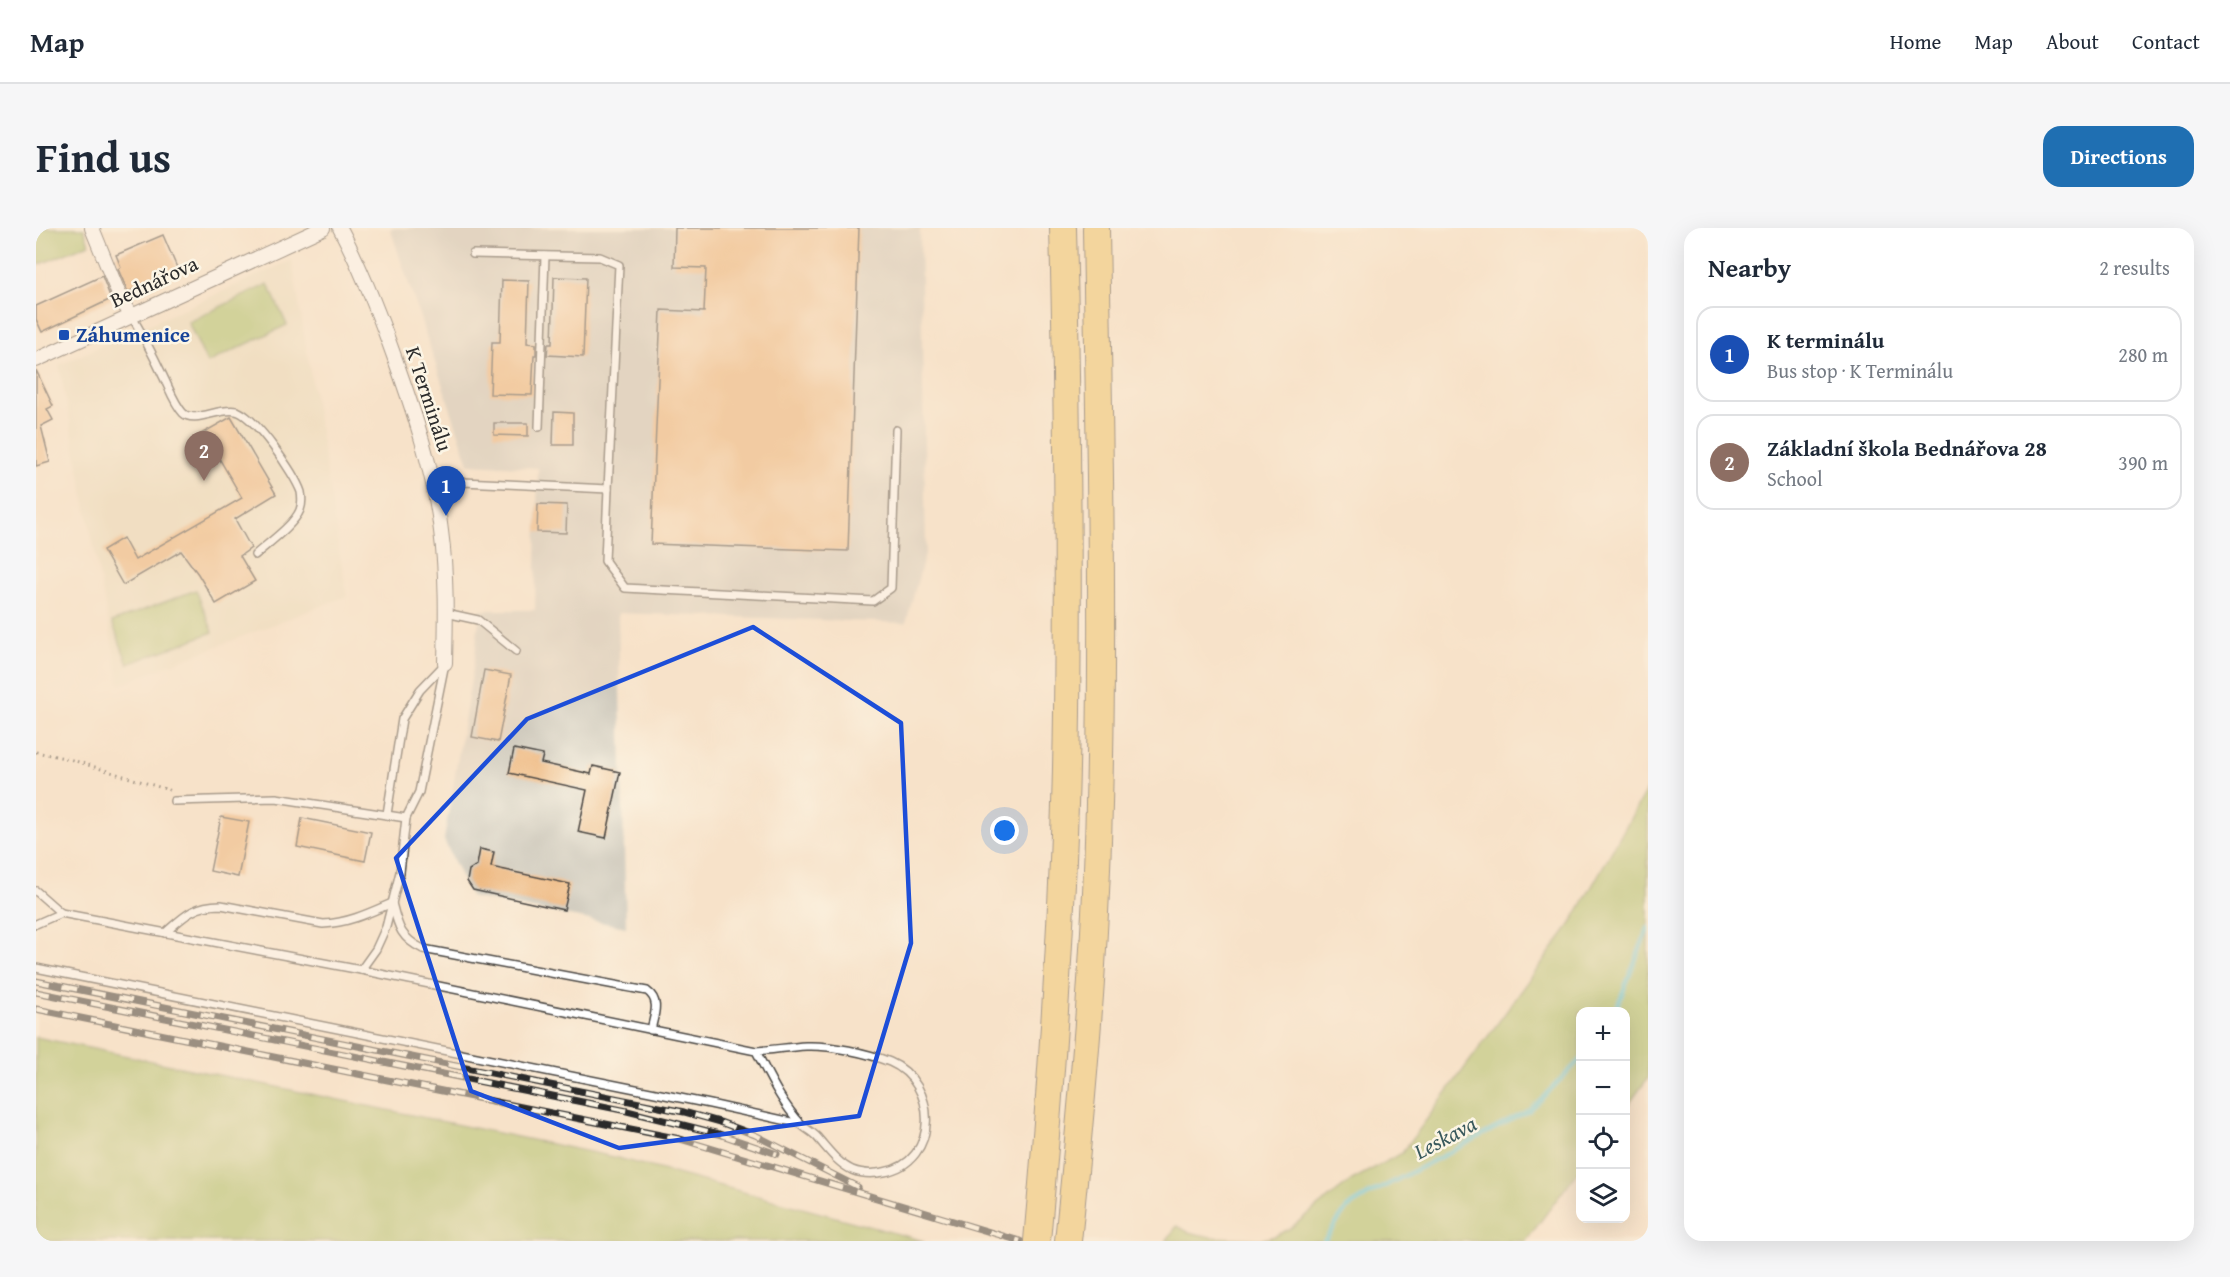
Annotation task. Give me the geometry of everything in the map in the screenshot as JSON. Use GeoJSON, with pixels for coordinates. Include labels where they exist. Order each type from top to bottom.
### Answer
{"type":"FeatureCollection","features":[{"type":"Feature","properties":{"kind":"highway"},"geometry":{"type":"LineString","coordinates":[[1037,1241],[1050,1104],[1060,925],[1067,712],[1064,228]]}},
{"type":"Feature","properties":{"kind":"highway"},"geometry":{"type":"LineString","coordinates":[[1068,1241],[1080,1124],[1094,920],[1101,724],[1096,228]]}},
{"type":"Feature","properties":{"kind":"street"},"geometry":{"type":"LineString","coordinates":[[92,228],[120,297],[131,315]]}},
{"type":"Feature","properties":{"kind":"street","name":"Bednářova"},"geometry":{"type":"LineString","coordinates":[[36,360],[323,228]]}},
{"type":"Feature","properties":{"kind":"street","name":"K Terminálu"},"geometry":{"type":"LineString","coordinates":[[340,228],[355,257],[379,316],[415,413],[434,486],[442,531],[446,613],[445,663]]}},
{"type":"Feature","properties":{"kind":"lane"},"geometry":{"type":"LineString","coordinates":[[473,254],[600,257],[619,265],[605,561],[625,588],[873,601],[891,588],[896,430]]}},
{"type":"Feature","properties":{"kind":"lane"},"geometry":{"type":"LineString","coordinates":[[539,427],[545,256]]}},
{"type":"Feature","properties":{"kind":"lane"},"geometry":{"type":"LineString","coordinates":[[131,315],[176,403],[184,413],[191,417],[198,417],[220,410],[229,410],[247,415],[264,434],[298,487],[302,500],[299,513],[255,555]]}},
{"type":"Feature","properties":{"kind":"lane"},"geometry":{"type":"LineString","coordinates":[[434,486],[464,482],[608,489]]}},
{"type":"Feature","properties":{"kind":"lane"},"geometry":{"type":"LineString","coordinates":[[446,613],[478,620],[516,651]]}},
{"type":"Feature","properties":{"kind":"lane"},"geometry":{"type":"LineString","coordinates":[[387,814],[402,719],[420,690],[445,663]]}},
{"type":"Feature","properties":{"kind":"lane"},"geometry":{"type":"LineString","coordinates":[[361,970],[376,949],[386,927],[400,872],[406,818],[419,792],[445,663]]}},
{"type":"Feature","properties":{"kind":"lane"},"geometry":{"type":"LineString","coordinates":[[174,801],[276,798],[406,818]]}},
{"type":"Feature","properties":{"kind":"lane"},"geometry":{"type":"LineString","coordinates":[[36,891],[61,913],[361,970],[756,1051],[806,1046],[870,1056],[892,1063],[906,1072],[915,1082],[926,1106],[927,1119],[922,1144],[915,1155],[893,1170],[856,1172],[840,1162],[815,1135],[801,1124],[776,1088],[756,1051]]}},
{"type":"Feature","properties":{"kind":"lane"},"geometry":{"type":"LineString","coordinates":[[165,933],[196,908],[208,905],[221,905],[323,924],[354,919],[392,903]]}},
{"type":"Feature","properties":{"kind":"lane"},"geometry":{"type":"LineString","coordinates":[[392,903],[397,924],[403,935],[423,949],[646,991],[654,997],[656,1004],[651,1030]]}},
{"type":"Feature","properties":{"kind":"lane"},"geometry":{"type":"LineString","coordinates":[[36,924],[61,913]]}},
{"type":"Feature","properties":{"kind":"lane"},"geometry":{"type":"LineString","coordinates":[[36,968],[699,1101],[801,1124]]}},
{"type":"Feature","properties":{"kind":"path"},"geometry":{"type":"LineString","coordinates":[[36,752],[69,759],[202,801]]}},
{"type":"Feature","properties":{"kind":"highlighted area"},"geometry":{"type":"Polygon","coordinates":[[[753,627],[901,723],[911,943],[859,1116],[619,1148],[471,1091],[396,858],[527,719],[753,627]]]}},
{"type":"Feature","properties":{"kind":"shaded area"},"geometry":{"type":"Polygon","coordinates":[[[390,228],[920,228],[926,550],[906,623],[618,613],[626,927],[471,897],[444,840],[475,656],[480,610],[535,610],[538,468],[469,464],[390,228]]]}},
{"type":"Feature","properties":{"kind":"shaded area"},"geometry":{"type":"Polygon","coordinates":[[[292,260],[347,596],[120,684],[59,365],[292,260]]]}},
{"type":"Feature","properties":{"kind":"green space"},"geometry":{"type":"Polygon","coordinates":[[[36,228],[84,228],[89,244],[36,266],[36,228]]]}},
{"type":"Feature","properties":{"kind":"green space"},"geometry":{"type":"Polygon","coordinates":[[[268,284],[287,325],[207,363],[188,322],[268,284]]]}},
{"type":"Feature","properties":{"kind":"green space"},"geometry":{"type":"Polygon","coordinates":[[[196,590],[213,632],[128,664],[112,622],[196,590]]]}},
{"type":"Feature","properties":{"kind":"green space"},"geometry":{"type":"Polygon","coordinates":[[[1648,787],[1648,1078],[1630,1103],[1630,1007],[1576,1007],[1576,1173],[1526,1241],[1166,1241],[1177,1226],[1188,1232],[1211,1237],[1263,1239],[1275,1236],[1289,1229],[1352,1180],[1402,1153],[1570,925],[1648,787]]]}},
{"type":"Feature","properties":{"kind":"green space"},"geometry":{"type":"Polygon","coordinates":[[[36,1037],[614,1157],[924,1241],[36,1241],[36,1037]]]}},
{"type":"Feature","properties":{"kind":"building"},"geometry":{"type":"Polygon","coordinates":[[[675,228],[859,228],[848,551],[651,544],[661,310],[704,312],[706,268],[674,267],[675,228]]]}},
{"type":"Feature","properties":{"kind":"building"},"geometry":{"type":"Polygon","coordinates":[[[163,235],[178,270],[128,292],[118,269],[121,267],[116,255],[163,235]]]}},
{"type":"Feature","properties":{"kind":"building"},"geometry":{"type":"Polygon","coordinates":[[[102,276],[111,299],[42,332],[36,319],[36,306],[102,276]]]}},
{"type":"Feature","properties":{"kind":"building"},"geometry":{"type":"Polygon","coordinates":[[[554,277],[586,278],[583,357],[547,355],[548,344],[552,344],[554,277]]]}},
{"type":"Feature","properties":{"kind":"building"},"geometry":{"type":"Polygon","coordinates":[[[502,280],[529,281],[527,343],[536,344],[532,395],[490,394],[492,342],[500,342],[502,280]]]}},
{"type":"Feature","properties":{"kind":"building"},"geometry":{"type":"Polygon","coordinates":[[[36,370],[53,406],[47,409],[53,420],[41,426],[50,462],[36,466],[36,370]]]}},
{"type":"Feature","properties":{"kind":"building"},"geometry":{"type":"Polygon","coordinates":[[[554,412],[573,413],[573,445],[553,445],[554,412]]]}},
{"type":"Feature","properties":{"kind":"building"},"geometry":{"type":"Polygon","coordinates":[[[231,417],[276,494],[235,519],[251,548],[240,556],[255,581],[216,604],[181,551],[123,585],[103,550],[123,538],[135,560],[242,498],[212,446],[207,449],[199,435],[231,417]]]}},
{"type":"Feature","properties":{"kind":"building"},"geometry":{"type":"Polygon","coordinates":[[[494,423],[528,423],[528,436],[494,435],[494,423]]]}},
{"type":"Feature","properties":{"kind":"building"},"geometry":{"type":"Polygon","coordinates":[[[538,504],[567,505],[566,533],[537,532],[538,504]]]}},
{"type":"Feature","properties":{"kind":"building"},"geometry":{"type":"Polygon","coordinates":[[[484,670],[511,675],[498,742],[472,737],[484,670]]]}},
{"type":"Feature","properties":{"kind":"building"},"geometry":{"type":"Polygon","coordinates":[[[514,749],[543,755],[541,763],[591,774],[593,766],[620,772],[606,838],[578,832],[587,790],[509,773],[514,749]]]}},
{"type":"Feature","properties":{"kind":"building"},"geometry":{"type":"Polygon","coordinates":[[[221,817],[249,822],[238,877],[210,871],[221,817]]]}},
{"type":"Feature","properties":{"kind":"building"},"geometry":{"type":"Polygon","coordinates":[[[302,818],[371,832],[365,861],[297,847],[302,818]]]}},
{"type":"Feature","properties":{"kind":"building"},"geometry":{"type":"Polygon","coordinates":[[[480,849],[494,852],[491,867],[570,884],[564,910],[473,890],[467,881],[469,870],[477,865],[480,849]]]}},
{"type":"Feature","properties":{"kind":"waterway","name":"Leskava"},"geometry":{"type":"LineString","coordinates":[[1617,1007],[1648,928]]}},
{"type":"Feature","properties":{"kind":"waterway","name":"Leskava"},"geometry":{"type":"LineString","coordinates":[[1324,1241],[1347,1208],[1530,1110],[1579,1061]]}},
{"type":"Feature","properties":{"kind":"railway"},"geometry":{"type":"LineString","coordinates":[[36,981],[684,1112],[755,1135],[858,1187]]}},
{"type":"Feature","properties":{"kind":"railway"},"geometry":{"type":"LineString","coordinates":[[36,992],[627,1111],[719,1134],[777,1154]]}},
{"type":"Feature","properties":{"kind":"railway"},"geometry":{"type":"LineString","coordinates":[[36,1009],[680,1139],[1020,1241]]}},
{"type":"Feature","properties":{"kind":"place","name":"Záhumenice"},"geometry":{"type":"Point","coordinates":[64,335]}},
{"type":"Feature","properties":{"kind":"place","name":"Základní škola Bednářova 28"},"geometry":{"type":"Point","coordinates":[204,481]}},
{"type":"Feature","properties":{"kind":"place","name":"K terminálu"},"geometry":{"type":"Point","coordinates":[446,516]}}]}
